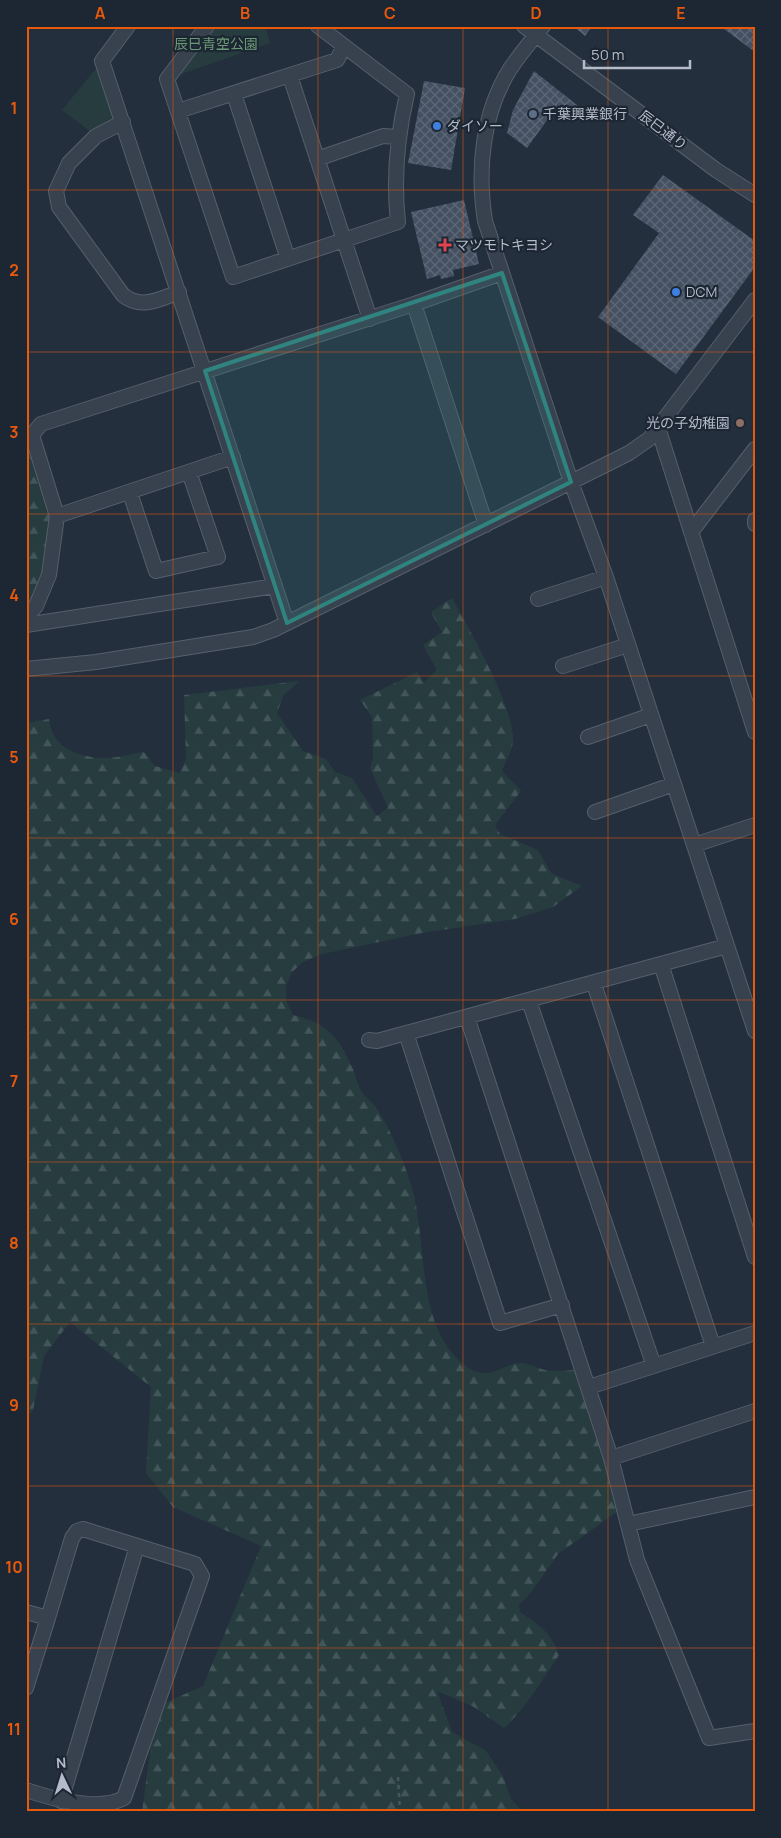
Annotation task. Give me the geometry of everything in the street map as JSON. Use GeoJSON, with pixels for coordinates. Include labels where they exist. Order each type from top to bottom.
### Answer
{"type":"FeatureCollection","features":[{"type":"Feature","properties":{"kind":"street"},"geometry":{"type":"LineString","coordinates":[[128,26],[102,61],[287,624]]}},
{"type":"Feature","properties":{"kind":"street"},"geometry":{"type":"LineString","coordinates":[[207,26],[167,79],[234,277],[398,222],[395,194],[398,137],[407,94],[318,26]]}},
{"type":"Feature","properties":{"kind":"street","name":"辰巳通り"},"geometry":{"type":"LineString","coordinates":[[524,26],[540,31],[716,170],[755,196]]}},
{"type":"Feature","properties":{"kind":"street"},"geometry":{"type":"LineString","coordinates":[[540,31],[509,70],[486,133],[482,155],[481,179],[485,221],[571,482],[606,578],[755,1031]]}},
{"type":"Feature","properties":{"kind":"street"},"geometry":{"type":"LineString","coordinates":[[178,112],[337,60],[344,46]]}},
{"type":"Feature","properties":{"kind":"street"},"geometry":{"type":"LineString","coordinates":[[290,76],[370,319]]}},
{"type":"Feature","properties":{"kind":"street"},"geometry":{"type":"LineString","coordinates":[[234,94],[288,259]]}},
{"type":"Feature","properties":{"kind":"street"},"geometry":{"type":"LineString","coordinates":[[122,122],[96,136],[70,163],[56,191],[56,199],[65,215],[123,296],[129,300],[146,303],[179,292]]}},
{"type":"Feature","properties":{"kind":"street"},"geometry":{"type":"LineString","coordinates":[[317,159],[383,136],[398,137]]}},
{"type":"Feature","properties":{"kind":"street"},"geometry":{"type":"LineString","coordinates":[[26,618],[36,606],[48,575],[57,516],[32,435],[40,424],[370,319],[502,273]]}},
{"type":"Feature","properties":{"kind":"street"},"geometry":{"type":"LineString","coordinates":[[414,304],[486,525]]}},
{"type":"Feature","properties":{"kind":"street"},"geometry":{"type":"LineString","coordinates":[[26,669],[96,662],[253,637],[287,624],[640,446],[658,428],[752,309]]}},
{"type":"Feature","properties":{"kind":"street"},"geometry":{"type":"LineString","coordinates":[[658,428],[755,732]]}},
{"type":"Feature","properties":{"kind":"street"},"geometry":{"type":"LineString","coordinates":[[691,532],[755,449]]}},
{"type":"Feature","properties":{"kind":"street"},"geometry":{"type":"LineString","coordinates":[[57,516],[233,457]]}},
{"type":"Feature","properties":{"kind":"street"},"geometry":{"type":"LineString","coordinates":[[130,493],[156,571],[218,557],[189,472]]}},
{"type":"Feature","properties":{"kind":"street"},"geometry":{"type":"LineString","coordinates":[[538,599],[606,578]]}},
{"type":"Feature","properties":{"kind":"street"},"geometry":{"type":"LineString","coordinates":[[26,625],[275,586]]}},
{"type":"Feature","properties":{"kind":"street"},"geometry":{"type":"LineString","coordinates":[[563,666],[628,645]]}},
{"type":"Feature","properties":{"kind":"street"},"geometry":{"type":"LineString","coordinates":[[588,737],[651,715]]}},
{"type":"Feature","properties":{"kind":"street"},"geometry":{"type":"LineString","coordinates":[[595,812],[674,784]]}},
{"type":"Feature","properties":{"kind":"street"},"geometry":{"type":"LineString","coordinates":[[694,845],[755,825]]}},
{"type":"Feature","properties":{"kind":"street"},"geometry":{"type":"LineString","coordinates":[[369,1040],[377,1041],[594,984],[727,946]]}},
{"type":"Feature","properties":{"kind":"street"},"geometry":{"type":"LineString","coordinates":[[661,964],[755,1257]]}},
{"type":"Feature","properties":{"kind":"street"},"geometry":{"type":"LineString","coordinates":[[594,984],[714,1346]]}},
{"type":"Feature","properties":{"kind":"street"},"geometry":{"type":"LineString","coordinates":[[529,1001],[654,1366]]}},
{"type":"Feature","properties":{"kind":"street"},"geometry":{"type":"LineString","coordinates":[[468,1017],[611,1458],[636,1560],[709,1738],[755,1731]]}},
{"type":"Feature","properties":{"kind":"street"},"geometry":{"type":"LineString","coordinates":[[406,1033],[500,1324],[562,1305]]}},
{"type":"Feature","properties":{"kind":"street"},"geometry":{"type":"LineString","coordinates":[[589,1387],[755,1333]]}},
{"type":"Feature","properties":{"kind":"street"},"geometry":{"type":"LineString","coordinates":[[611,1458],[755,1411]]}},
{"type":"Feature","properties":{"kind":"street"},"geometry":{"type":"LineString","coordinates":[[628,1524],[755,1497]]}},
{"type":"Feature","properties":{"kind":"street"},"geometry":{"type":"LineString","coordinates":[[26,1688],[72,1538],[78,1531],[83,1530],[196,1564],[202,1576],[124,1798],[114,1804],[61,1801],[26,1790]]}},
{"type":"Feature","properties":{"kind":"street"},"geometry":{"type":"LineString","coordinates":[[61,1801],[137,1546]]}},
{"type":"Feature","properties":{"kind":"street"},"geometry":{"type":"LineString","coordinates":[[26,1612],[48,1618]]}},
{"type":"Feature","properties":{"kind":"path"},"geometry":{"type":"LineString","coordinates":[[398,1777],[400,1812]]}},
{"type":"Feature","properties":{"kind":"highlighted area"},"geometry":{"type":"Polygon","coordinates":[[[502,273],[571,482],[287,623],[205,371],[502,273]]]}},
{"type":"Feature","properties":{"kind":"green space","name":"辰巳青空公園"},"geometry":{"type":"Polygon","coordinates":[[[207,26],[265,26],[270,43],[167,79],[207,26]]]}},
{"type":"Feature","properties":{"kind":"green space"},"geometry":{"type":"Polygon","coordinates":[[[102,61],[123,122],[96,136],[62,110],[102,61]]]}},
{"type":"Feature","properties":{"kind":"green space"},"geometry":{"type":"Polygon","coordinates":[[[26,429],[30,433],[52,517],[50,556],[26,612],[26,429]]]}},
{"type":"Feature","properties":{"kind":"green space"},"geometry":{"type":"Polygon","coordinates":[[[452,598],[490,669],[507,709],[512,727],[513,741],[502,771],[521,791],[495,825],[500,834],[538,850],[551,873],[582,886],[553,907],[515,919],[422,933],[322,954],[303,962],[292,972],[286,986],[286,1001],[293,1015],[315,1022],[330,1032],[336,1039],[352,1067],[360,1089],[375,1106],[391,1133],[408,1176],[416,1207],[430,1306],[438,1329],[449,1349],[466,1366],[482,1373],[489,1373],[523,1363],[549,1371],[579,1370],[618,1511],[558,1554],[532,1591],[519,1605],[520,1612],[539,1625],[552,1640],[559,1655],[534,1693],[504,1728],[474,1707],[437,1691],[452,1732],[486,1751],[503,1776],[511,1799],[523,1812],[142,1812],[152,1737],[160,1705],[203,1686],[261,1546],[173,1507],[146,1473],[151,1387],[70,1322],[44,1356],[33,1410],[26,1418],[26,723],[49,719],[51,728],[60,743],[81,755],[105,758],[144,752],[155,766],[180,773],[186,759],[184,695],[299,681],[283,696],[277,713],[303,751],[326,759],[335,772],[352,778],[377,816],[388,808],[370,768],[373,759],[372,717],[360,700],[417,672],[424,682],[437,670],[423,645],[442,632],[431,612],[452,598]]]}},
{"type":"Feature","properties":{"kind":"building"},"geometry":{"type":"Polygon","coordinates":[[[573,26],[592,26],[585,36],[573,26]]]}},
{"type":"Feature","properties":{"kind":"building"},"geometry":{"type":"Polygon","coordinates":[[[727,26],[755,26],[755,52],[724,29],[727,26]]]}},
{"type":"Feature","properties":{"kind":"building"},"geometry":{"type":"Polygon","coordinates":[[[534,71],[582,109],[575,118],[558,105],[527,148],[507,133],[513,110],[534,71]]]}},
{"type":"Feature","properties":{"kind":"building","name":"ダイソー"},"geometry":{"type":"Polygon","coordinates":[[[424,81],[465,88],[451,170],[408,163],[424,81]]]}},
{"type":"Feature","properties":{"kind":"building","name":"DCM"},"geometry":{"type":"Polygon","coordinates":[[[663,175],[755,241],[755,267],[676,374],[598,317],[659,233],[633,215],[663,175]]]}},
{"type":"Feature","properties":{"kind":"building"},"geometry":{"type":"Polygon","coordinates":[[[464,200],[479,264],[453,270],[454,276],[441,279],[440,275],[427,279],[411,212],[464,200]]]}},
{"type":"Feature","properties":{"kind":"place","name":"千葉興業銀行"},"geometry":{"type":"Point","coordinates":[533,114]}},
{"type":"Feature","properties":{"kind":"place","name":"ダイソー"},"geometry":{"type":"Point","coordinates":[437,126]}},
{"type":"Feature","properties":{"kind":"place","name":"マツモトキヨシ"},"geometry":{"type":"Point","coordinates":[445,245]}},
{"type":"Feature","properties":{"kind":"place","name":"DCM"},"geometry":{"type":"Point","coordinates":[676,292]}},
{"type":"Feature","properties":{"kind":"place","name":"光の子幼稚園"},"geometry":{"type":"Point","coordinates":[740,423]}}]}
